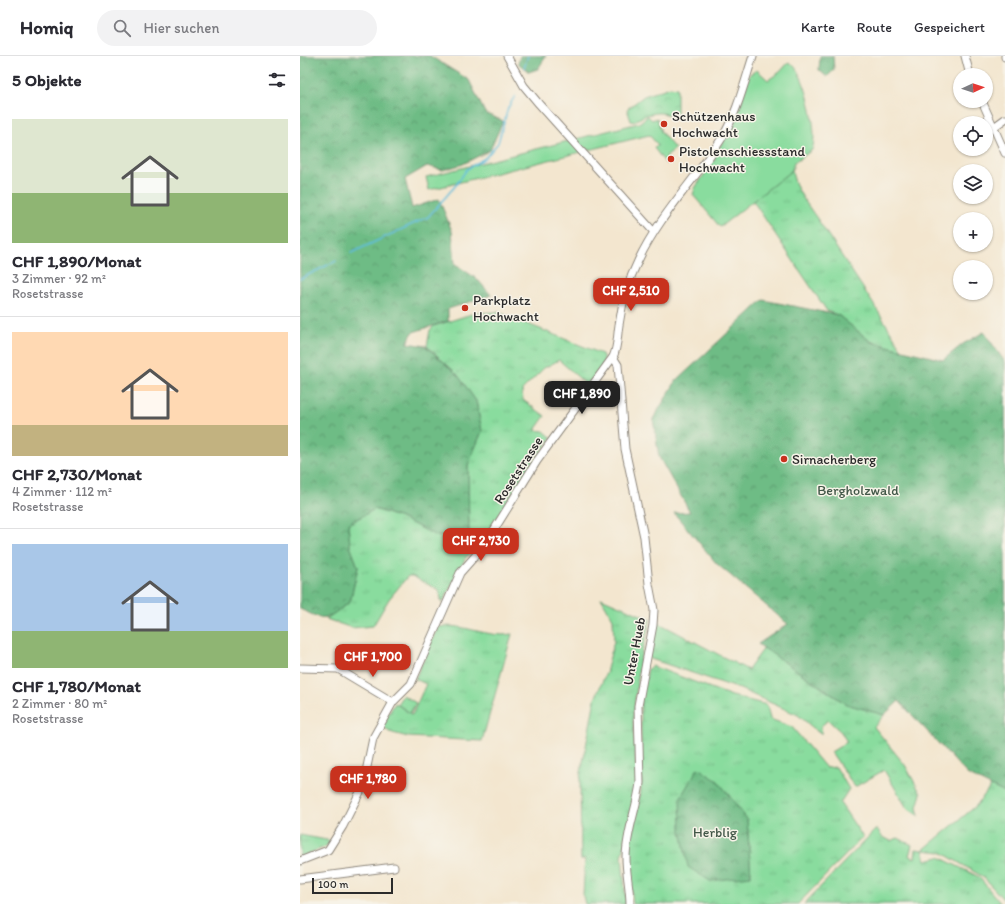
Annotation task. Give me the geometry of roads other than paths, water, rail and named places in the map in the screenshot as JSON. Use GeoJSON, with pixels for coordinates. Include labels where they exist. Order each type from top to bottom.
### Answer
{"type":"FeatureCollection","features":[{"type":"Feature","properties":{"kind":"street"},"geometry":{"type":"LineString","coordinates":[[507,56],[524,86],[653,232]]}},
{"type":"Feature","properties":{"kind":"street"},"geometry":{"type":"LineString","coordinates":[[613,357],[617,349],[622,304],[637,262],[653,232],[694,180],[723,136],[736,109],[753,56]]}},
{"type":"Feature","properties":{"kind":"street"},"geometry":{"type":"LineString","coordinates":[[965,56],[968,68]]}},
{"type":"Feature","properties":{"kind":"street"},"geometry":{"type":"LineString","coordinates":[[985,108],[1005,153]]}},
{"type":"Feature","properties":{"kind":"street"},"geometry":{"type":"LineString","coordinates":[[994,127],[1005,119]]}},
{"type":"Feature","properties":{"kind":"street","name":"Rosetstrasse"},"geometry":{"type":"LineString","coordinates":[[300,861],[328,850],[344,826],[363,786],[373,738],[393,702],[410,684],[460,573],[484,546],[537,461],[613,357]]}},
{"type":"Feature","properties":{"kind":"street","name":"Unter Hueb"},"geometry":{"type":"LineString","coordinates":[[613,357],[618,365],[625,449],[644,537],[654,617],[638,701],[639,797],[629,831],[626,858],[630,904]]}},
{"type":"Feature","properties":{"kind":"street"},"geometry":{"type":"LineString","coordinates":[[300,668],[338,668],[393,702]]}},
{"type":"Feature","properties":{"kind":"street"},"geometry":{"type":"LineString","coordinates":[[300,879],[394,867]]}},
{"type":"Feature","properties":{"kind":"waterway"},"geometry":{"type":"LineString","coordinates":[[524,68],[528,56]]}},
{"type":"Feature","properties":{"kind":"waterway"},"geometry":{"type":"LineString","coordinates":[[351,253],[428,217],[456,185],[467,169],[485,158],[498,143],[508,108],[515,96]]}},
{"type":"Feature","properties":{"kind":"waterway"},"geometry":{"type":"LineString","coordinates":[[300,279],[336,261]]}},
{"type":"Feature","properties":{"kind":"place","name":"Schützenhaus Hochwacht"},"geometry":{"type":"Point","coordinates":[664,124]}},
{"type":"Feature","properties":{"kind":"place","name":"Pistolenschiessstand Hochwacht"},"geometry":{"type":"Point","coordinates":[671,159]}},
{"type":"Feature","properties":{"kind":"place","name":"Parkplatz Hochwacht"},"geometry":{"type":"Point","coordinates":[465,308]}},
{"type":"Feature","properties":{"kind":"place","name":"Sirnacherberg"},"geometry":{"type":"Point","coordinates":[784,459]}},
{"type":"Feature","properties":{"kind":"park label","name":"Bergholzwald"},"geometry":{"type":"Point","coordinates":[858,490]}},
{"type":"Feature","properties":{"kind":"park label","name":"Herblig"},"geometry":{"type":"Point","coordinates":[715,832]}}]}
